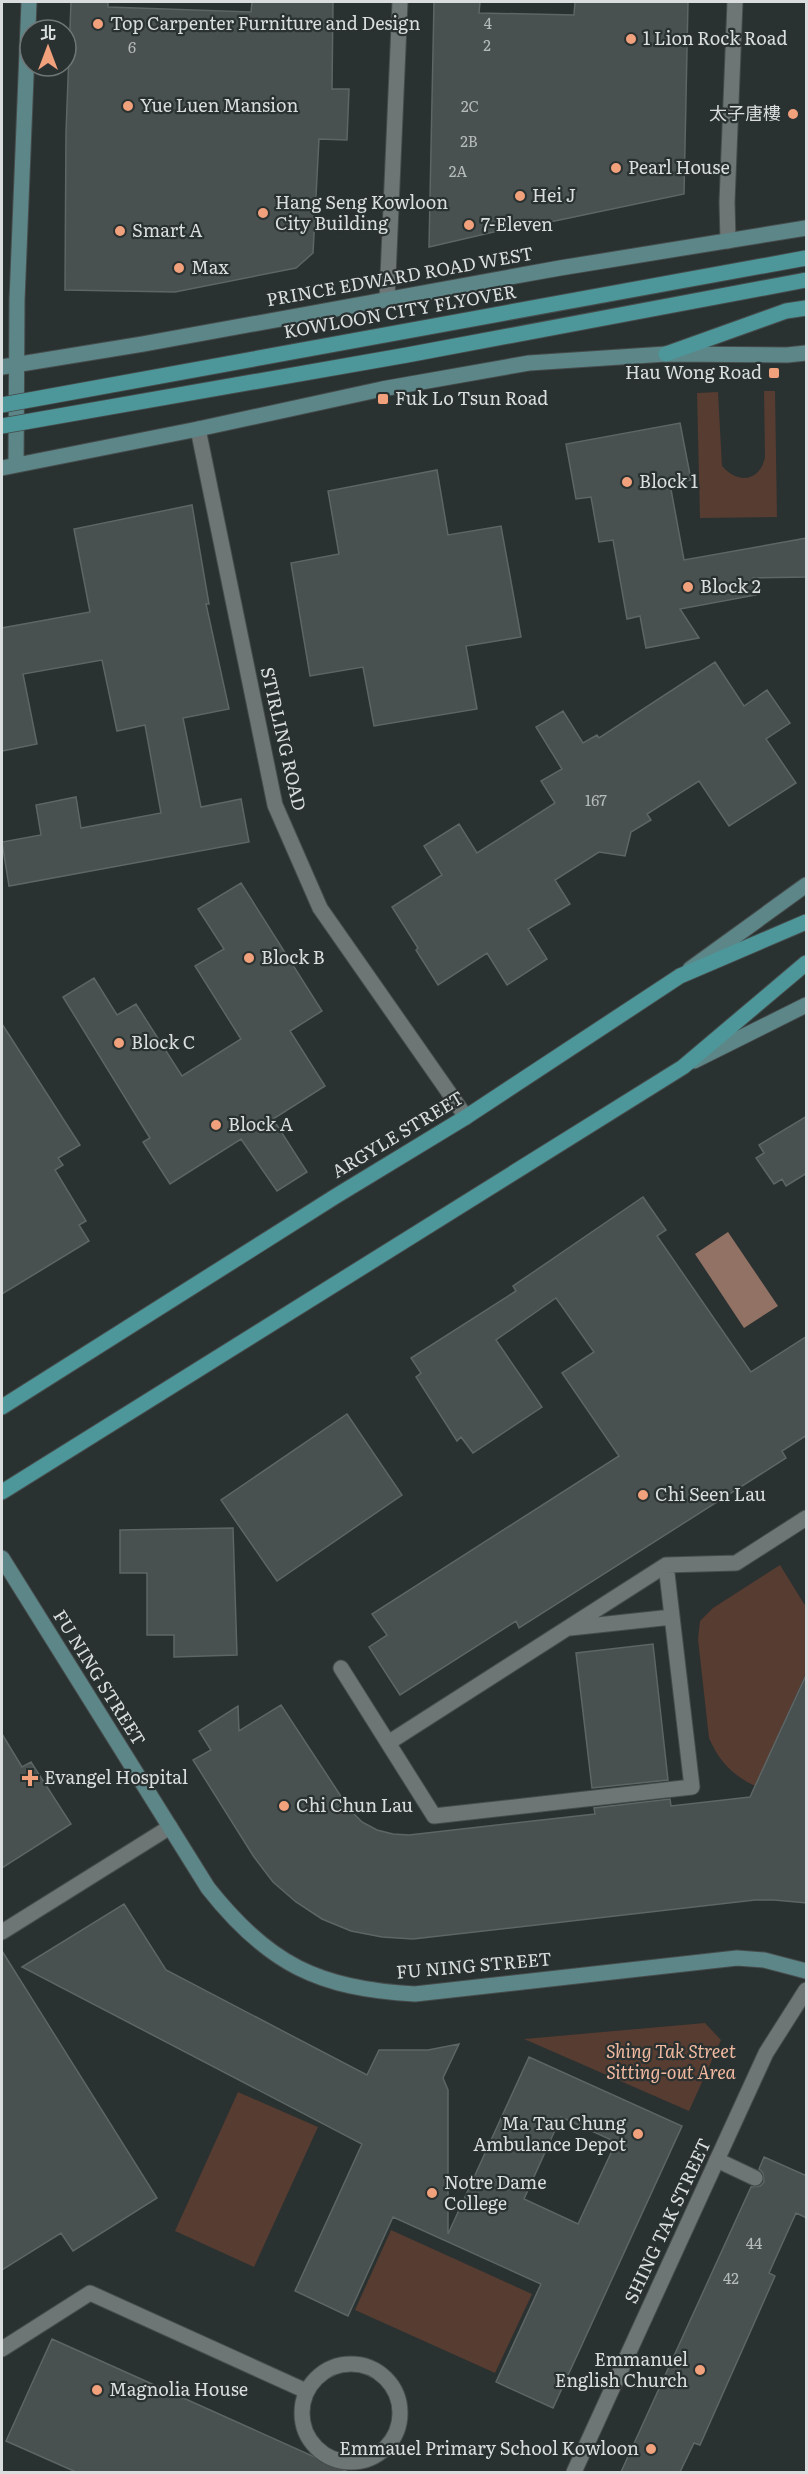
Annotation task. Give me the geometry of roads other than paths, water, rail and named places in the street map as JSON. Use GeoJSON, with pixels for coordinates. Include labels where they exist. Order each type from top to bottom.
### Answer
{"type":"FeatureCollection","features":[{"type":"Feature","properties":{"kind":"main road"},"geometry":{"type":"LineString","coordinates":[[29,2],[17,300],[18,365],[9,466],[198,429],[382,389],[529,363],[666,354],[807,353]]}},
{"type":"Feature","properties":{"kind":"main road","name":"PRINCE EDWARD ROAD WEST"},"geometry":{"type":"LineString","coordinates":[[2,367],[807,228]]}},
{"type":"Feature","properties":{"kind":"main road","name":"KOWLOON CITY FLYOVER"},"geometry":{"type":"LineString","coordinates":[[2,405],[807,258]]}},
{"type":"Feature","properties":{"kind":"main road"},"geometry":{"type":"LineString","coordinates":[[2,426],[361,363],[807,280]]}},
{"type":"Feature","properties":{"kind":"main road"},"geometry":{"type":"LineString","coordinates":[[666,354],[786,311],[807,308]]}},
{"type":"Feature","properties":{"kind":"main road","name":"ARGYLE STREET"},"geometry":{"type":"LineString","coordinates":[[2,1407],[336,1196],[466,1117],[680,976],[807,885]]}},
{"type":"Feature","properties":{"kind":"main road"},"geometry":{"type":"LineString","coordinates":[[680,976],[807,922]]}},
{"type":"Feature","properties":{"kind":"main road"},"geometry":{"type":"LineString","coordinates":[[683,1067],[807,963]]}},
{"type":"Feature","properties":{"kind":"main road"},"geometry":{"type":"LineString","coordinates":[[2,1492],[683,1067],[807,1005]]}},
{"type":"Feature","properties":{"kind":"main road","name":"FU NING STREET"},"geometry":{"type":"LineString","coordinates":[[2,1558],[208,1888],[232,1919],[262,1947],[297,1968],[334,1983],[374,1992],[415,1994],[737,1958],[764,1960],[807,1971]]}},
{"type":"Feature","properties":{"kind":"street"},"geometry":{"type":"LineString","coordinates":[[387,299],[400,2]]}},
{"type":"Feature","properties":{"kind":"street"},"geometry":{"type":"LineString","coordinates":[[728,241],[727,202],[735,2]]}},
{"type":"Feature","properties":{"kind":"street","name":"STIRLING ROAD"},"geometry":{"type":"LineString","coordinates":[[198,429],[275,805],[320,908],[466,1117]]}},
{"type":"Feature","properties":{"kind":"street"},"geometry":{"type":"LineString","coordinates":[[388,1743],[666,1565],[736,1563],[807,1518]]}},
{"type":"Feature","properties":{"kind":"street"},"geometry":{"type":"LineString","coordinates":[[341,1668],[434,1816],[692,1787],[666,1565]]}},
{"type":"Feature","properties":{"kind":"street"},"geometry":{"type":"LineString","coordinates":[[567,1629],[672,1617]]}},
{"type":"Feature","properties":{"kind":"street"},"geometry":{"type":"LineString","coordinates":[[2,1932],[170,1827]]}},
{"type":"Feature","properties":{"kind":"street","name":"SHING TAK STREET"},"geometry":{"type":"LineString","coordinates":[[574,2472],[766,2054],[807,1990]]}},
{"type":"Feature","properties":{"kind":"street"},"geometry":{"type":"LineString","coordinates":[[717,2160],[755,2178]]}},
{"type":"Feature","properties":{"kind":"street"},"geometry":{"type":"LineString","coordinates":[[2,2349],[90,2293],[306,2391]]}},
{"type":"Feature","properties":{"kind":"street"},"geometry":{"type":"LineString","coordinates":[[345,2364],[361,2365],[376,2370],[397,2394],[401,2409],[399,2425],[393,2440],[382,2452],[366,2460],[350,2463],[334,2460],[319,2451],[308,2439],[302,2423],[301,2407],[306,2391],[316,2377],[330,2368],[345,2364]]}},
{"type":"Feature","properties":{"kind":"place","name":"Top Carpenter Furniture and Design"},"geometry":{"type":"Point","coordinates":[98,24]}},
{"type":"Feature","properties":{"kind":"place","name":"1 Lion Rock Road"},"geometry":{"type":"Point","coordinates":[631,39]}},
{"type":"Feature","properties":{"kind":"place","name":"Yue Luen Mansion"},"geometry":{"type":"Point","coordinates":[128,106]}},
{"type":"Feature","properties":{"kind":"place","name":"太子唐樓"},"geometry":{"type":"Point","coordinates":[793,114]}},
{"type":"Feature","properties":{"kind":"place","name":"Pearl House"},"geometry":{"type":"Point","coordinates":[616,168]}},
{"type":"Feature","properties":{"kind":"place","name":"Hei J"},"geometry":{"type":"Point","coordinates":[520,196]}},
{"type":"Feature","properties":{"kind":"place","name":"Hang Seng Kowloon City Building"},"geometry":{"type":"Point","coordinates":[263,213]}},
{"type":"Feature","properties":{"kind":"place","name":"7-Eleven"},"geometry":{"type":"Point","coordinates":[469,225]}},
{"type":"Feature","properties":{"kind":"place","name":"Smart A"},"geometry":{"type":"Point","coordinates":[120,231]}},
{"type":"Feature","properties":{"kind":"place","name":"Max"},"geometry":{"type":"Point","coordinates":[179,268]}},
{"type":"Feature","properties":{"kind":"place","name":"Hau Wong Road"},"geometry":{"type":"Point","coordinates":[774,373]}},
{"type":"Feature","properties":{"kind":"place","name":"Fuk Lo Tsun Road"},"geometry":{"type":"Point","coordinates":[383,399]}},
{"type":"Feature","properties":{"kind":"place","name":"Block 1"},"geometry":{"type":"Point","coordinates":[627,482]}},
{"type":"Feature","properties":{"kind":"place","name":"Block 2"},"geometry":{"type":"Point","coordinates":[688,587]}},
{"type":"Feature","properties":{"kind":"place","name":"Block B"},"geometry":{"type":"Point","coordinates":[249,958]}},
{"type":"Feature","properties":{"kind":"place","name":"Block C"},"geometry":{"type":"Point","coordinates":[119,1043]}},
{"type":"Feature","properties":{"kind":"place","name":"Block A"},"geometry":{"type":"Point","coordinates":[216,1125]}},
{"type":"Feature","properties":{"kind":"place","name":"Chi Seen Lau"},"geometry":{"type":"Point","coordinates":[643,1495]}},
{"type":"Feature","properties":{"kind":"place","name":"Evangel Hospital"},"geometry":{"type":"Point","coordinates":[30,1778]}},
{"type":"Feature","properties":{"kind":"place","name":"Chi Chun Lau"},"geometry":{"type":"Point","coordinates":[284,1806]}},
{"type":"Feature","properties":{"kind":"place","name":"Ma Tau Chung Ambulance Depot"},"geometry":{"type":"Point","coordinates":[638,2134]}},
{"type":"Feature","properties":{"kind":"place","name":"Notre Dame College"},"geometry":{"type":"Point","coordinates":[432,2193]}},
{"type":"Feature","properties":{"kind":"place","name":"Emmanuel English Church"},"geometry":{"type":"Point","coordinates":[700,2370]}},
{"type":"Feature","properties":{"kind":"place","name":"Magnolia House"},"geometry":{"type":"Point","coordinates":[97,2390]}},
{"type":"Feature","properties":{"kind":"place","name":"Emmauel Primary School Kowloon"},"geometry":{"type":"Point","coordinates":[651,2449]}},
{"type":"Feature","properties":{"kind":"park label","name":"Shing Tak Street Sitting-out Area"},"geometry":{"type":"Point","coordinates":[671,2062]}}]}
